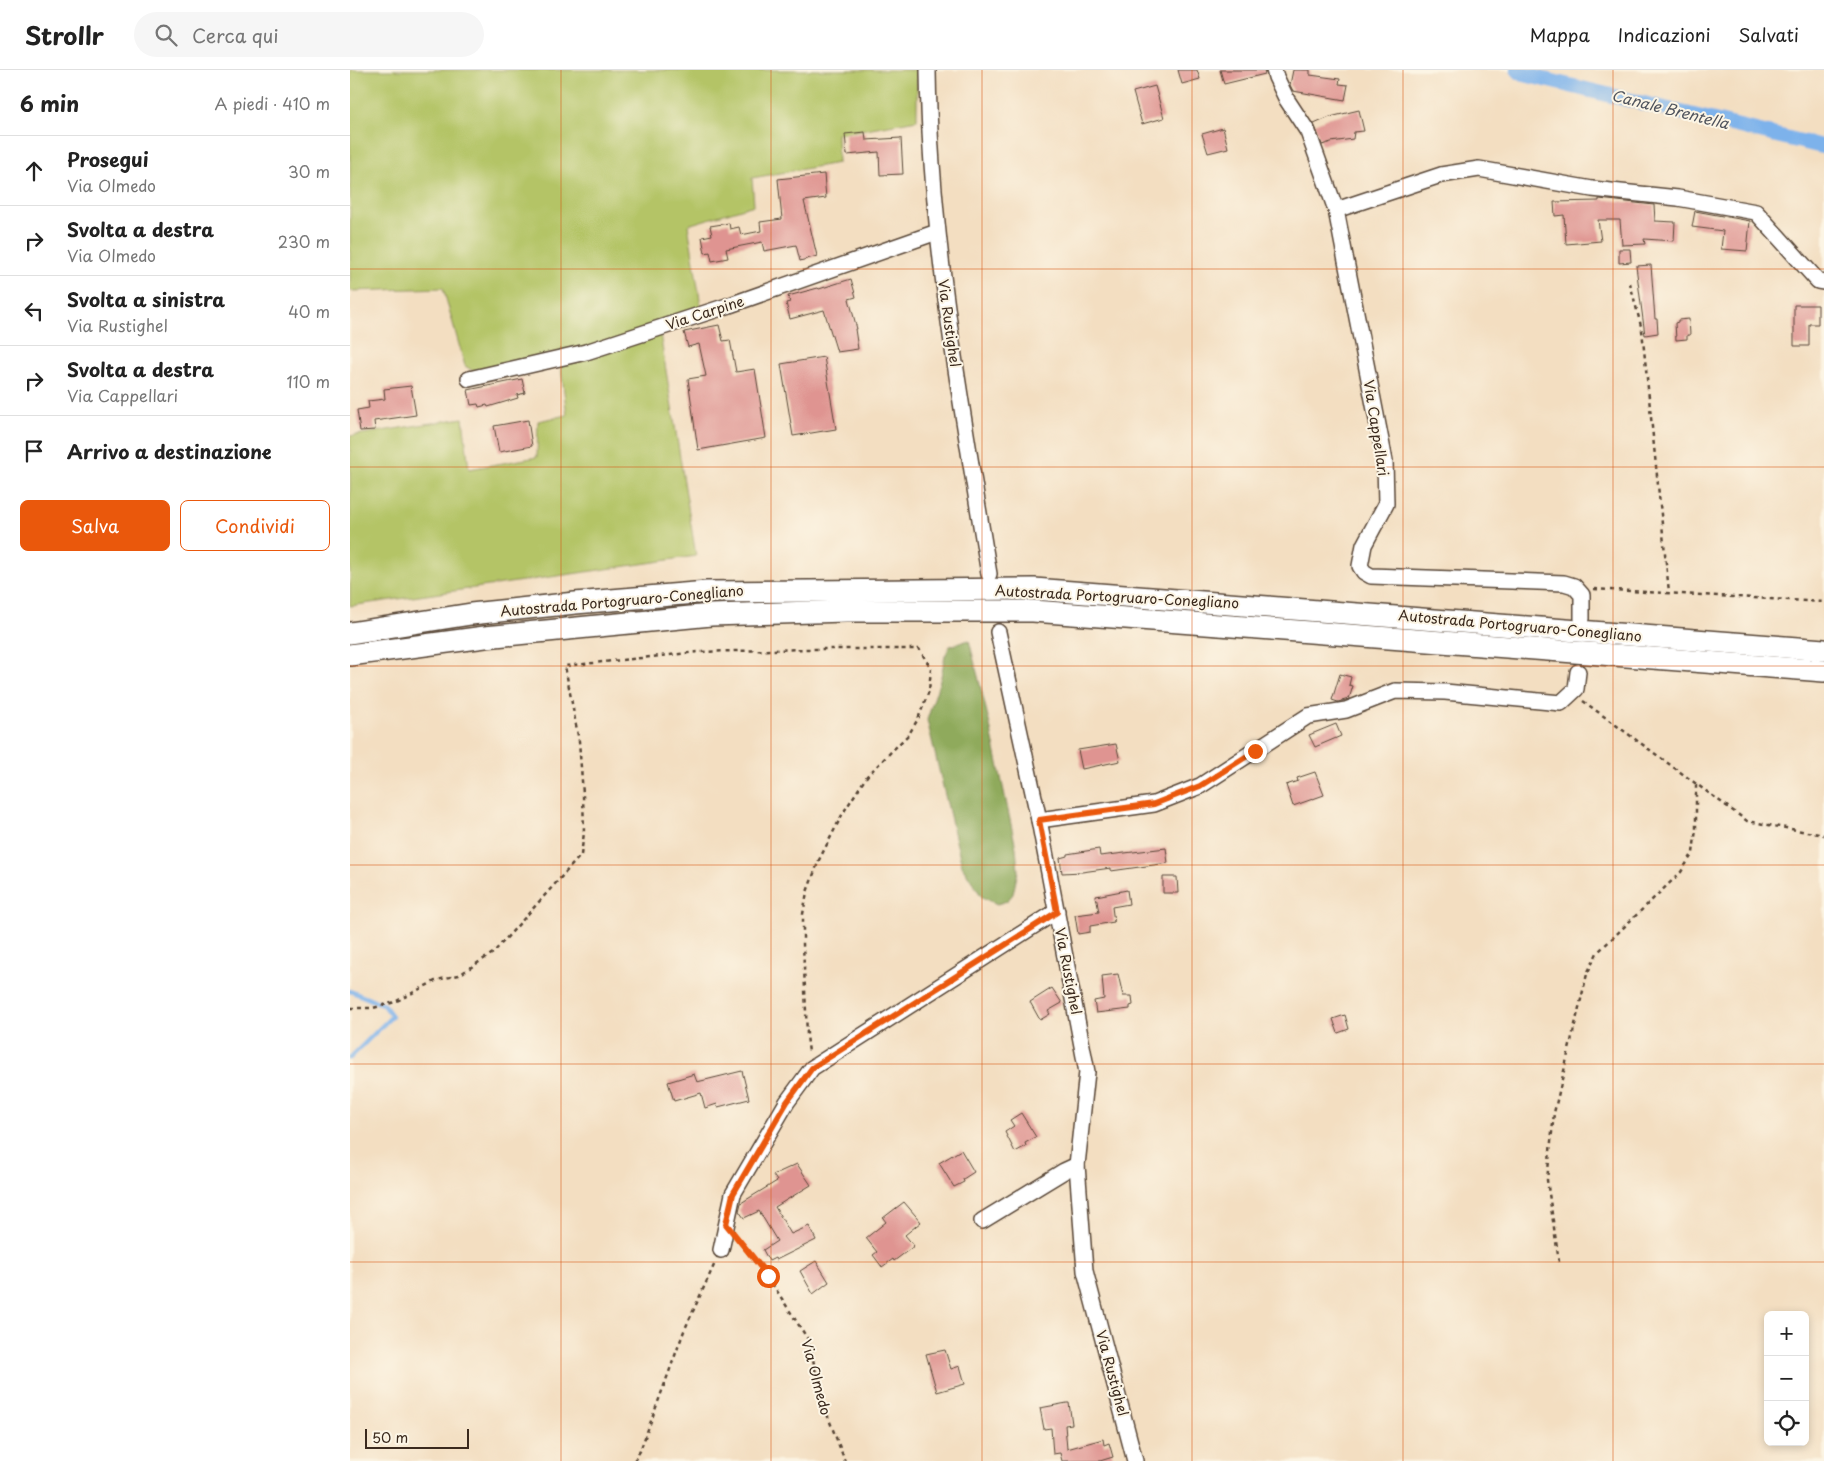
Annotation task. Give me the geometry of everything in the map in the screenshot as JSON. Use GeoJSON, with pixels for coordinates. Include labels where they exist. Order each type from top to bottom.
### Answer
{"type":"FeatureCollection","features":[{"type":"Feature","properties":{"kind":"highway","name":"Autostrada Portogruaro-Conegliano"},"geometry":{"type":"LineString","coordinates":[[350,633],[471,614],[575,602],[707,592],[1034,589],[1824,650]]}},
{"type":"Feature","properties":{"kind":"highway","name":"Autostrada Portogruaro-Conegliano"},"geometry":{"type":"LineString","coordinates":[[350,655],[485,636],[711,615],[846,611],[1033,611],[1824,671]]}},
{"type":"Feature","properties":{"kind":"street","name":"Via Rustighel"},"geometry":{"type":"LineString","coordinates":[[928,70],[937,232],[952,346],[989,574]]}},
{"type":"Feature","properties":{"kind":"street","name":"Via Cappellari"},"geometry":{"type":"LineString","coordinates":[[1274,70],[1287,100],[1308,132],[1336,210],[1385,461],[1386,504],[1364,545],[1360,566],[1364,572],[1371,576],[1564,583],[1579,589],[1582,595]]}},
{"type":"Feature","properties":{"kind":"street"},"geometry":{"type":"LineString","coordinates":[[1336,210],[1441,175],[1479,169],[1592,190],[1678,198],[1756,212],[1818,281],[1824,282]]}},
{"type":"Feature","properties":{"kind":"street","name":"Via Carpine"},"geometry":{"type":"LineString","coordinates":[[469,379],[586,352],[727,306],[937,232]]}},
{"type":"Feature","properties":{"kind":"street"},"geometry":{"type":"LineString","coordinates":[[1582,595],[1582,619]]}},
{"type":"Feature","properties":{"kind":"street","name":"Via Rustighel"},"geometry":{"type":"LineString","coordinates":[[998,632],[1039,820],[1087,1072],[1077,1165],[1085,1272],[1135,1461]]}},
{"type":"Feature","properties":{"kind":"street"},"geometry":{"type":"LineString","coordinates":[[1039,820],[1154,804],[1200,786],[1308,716],[1346,710],[1395,691],[1445,692],[1560,704],[1576,689],[1578,672]]}},
{"type":"Feature","properties":{"kind":"street"},"geometry":{"type":"LineString","coordinates":[[720,1250],[733,1194],[787,1102],[812,1068],[1057,912]]}},
{"type":"Feature","properties":{"kind":"street"},"geometry":{"type":"LineString","coordinates":[[982,1221],[1064,1170],[1077,1165]]}},
{"type":"Feature","properties":{"kind":"path"},"geometry":{"type":"LineString","coordinates":[[1630,284],[1642,330],[1669,592]]}},
{"type":"Feature","properties":{"kind":"path"},"geometry":{"type":"LineString","coordinates":[[1582,595],[1596,588],[1824,602]]}},
{"type":"Feature","properties":{"kind":"path"},"geometry":{"type":"LineString","coordinates":[[350,1008],[373,1008],[395,1002],[436,980],[459,975],[493,953],[581,855],[584,833],[579,741],[565,666],[698,652],[919,649],[931,668],[929,691],[918,719],[909,734],[867,776],[843,813],[807,892],[803,914],[803,944],[807,1035],[812,1068]]}},
{"type":"Feature","properties":{"kind":"path"},"geometry":{"type":"LineString","coordinates":[[1572,693],[1747,821],[1824,835]]}},
{"type":"Feature","properties":{"kind":"path"},"geometry":{"type":"LineString","coordinates":[[1559,1262],[1547,1180],[1554,1113],[1587,974],[1597,953],[1681,872],[1693,853],[1696,829],[1696,784]]}},
{"type":"Feature","properties":{"kind":"path","name":"Via Olmedo"},"geometry":{"type":"LineString","coordinates":[[726,1224],[768,1276],[809,1341],[830,1428],[845,1461]]}},
{"type":"Feature","properties":{"kind":"path"},"geometry":{"type":"LineString","coordinates":[[634,1461],[640,1451],[684,1330],[720,1250]]}},
{"type":"Feature","properties":{"kind":"green space"},"geometry":{"type":"Polygon","coordinates":[[[350,70],[917,70],[917,120],[837,134],[838,163],[752,178],[754,205],[688,225],[701,306],[658,321],[696,556],[350,606],[350,436],[463,418],[469,469],[537,457],[538,421],[567,415],[559,352],[475,372],[465,366],[443,288],[350,291],[350,70]]]}},
{"type":"Feature","properties":{"kind":"green space"},"geometry":{"type":"Polygon","coordinates":[[[969,640],[989,721],[1016,848],[1018,871],[1013,894],[1007,901],[997,904],[982,897],[962,866],[927,720],[941,677],[945,656],[950,646],[969,640]]]}},
{"type":"Feature","properties":{"kind":"building"},"geometry":{"type":"Polygon","coordinates":[[[1178,70],[1197,70],[1200,79],[1182,84],[1178,70]]]}},
{"type":"Feature","properties":{"kind":"building"},"geometry":{"type":"Polygon","coordinates":[[[1220,70],[1264,70],[1265,74],[1224,84],[1220,70]]]}},
{"type":"Feature","properties":{"kind":"building"},"geometry":{"type":"Polygon","coordinates":[[[1293,70],[1310,70],[1310,75],[1340,79],[1339,84],[1348,85],[1345,100],[1293,91],[1290,85],[1293,70]]]}},
{"type":"Feature","properties":{"kind":"building"},"geometry":{"type":"Polygon","coordinates":[[[1155,86],[1164,118],[1142,124],[1133,92],[1155,86]]]}},
{"type":"Feature","properties":{"kind":"building"},"geometry":{"type":"Polygon","coordinates":[[[1359,110],[1364,131],[1354,132],[1353,139],[1322,145],[1314,124],[1330,117],[1359,110]]]}},
{"type":"Feature","properties":{"kind":"building"},"geometry":{"type":"Polygon","coordinates":[[[1223,128],[1228,148],[1208,153],[1202,134],[1223,128]]]}},
{"type":"Feature","properties":{"kind":"building"},"geometry":{"type":"Polygon","coordinates":[[[865,132],[866,140],[901,138],[903,174],[880,175],[879,152],[847,155],[845,134],[865,132]]]}},
{"type":"Feature","properties":{"kind":"building"},"geometry":{"type":"Polygon","coordinates":[[[824,174],[826,198],[804,201],[817,256],[800,261],[796,245],[764,251],[762,242],[726,249],[728,258],[712,261],[710,252],[705,253],[702,237],[712,235],[710,226],[729,223],[730,229],[739,227],[741,235],[761,231],[760,222],[782,219],[778,179],[824,174]]]}},
{"type":"Feature","properties":{"kind":"building"},"geometry":{"type":"Polygon","coordinates":[[[1599,199],[1654,205],[1655,221],[1675,222],[1674,241],[1644,239],[1645,244],[1622,245],[1620,220],[1598,220],[1601,241],[1566,244],[1564,215],[1555,216],[1554,202],[1599,201],[1599,199]]]}},
{"type":"Feature","properties":{"kind":"building"},"geometry":{"type":"Polygon","coordinates":[[[1695,211],[1750,221],[1747,251],[1721,249],[1723,231],[1692,227],[1695,211]]]}},
{"type":"Feature","properties":{"kind":"building"},"geometry":{"type":"Polygon","coordinates":[[[1619,249],[1630,249],[1631,262],[1619,263],[1619,249]]]}},
{"type":"Feature","properties":{"kind":"building"},"geometry":{"type":"Polygon","coordinates":[[[1651,265],[1655,319],[1657,319],[1658,333],[1645,335],[1636,266],[1651,265]]]}},
{"type":"Feature","properties":{"kind":"building"},"geometry":{"type":"Polygon","coordinates":[[[851,279],[856,297],[849,299],[857,329],[855,329],[858,349],[837,352],[824,310],[790,319],[786,303],[790,302],[788,296],[851,279]]]}},
{"type":"Feature","properties":{"kind":"building"},"geometry":{"type":"Polygon","coordinates":[[[1794,305],[1818,305],[1818,324],[1809,324],[1809,346],[1794,346],[1794,305]]]}},
{"type":"Feature","properties":{"kind":"building"},"geometry":{"type":"Polygon","coordinates":[[[1689,319],[1690,335],[1687,335],[1687,339],[1676,340],[1675,323],[1678,320],[1689,319]]]}},
{"type":"Feature","properties":{"kind":"building"},"geometry":{"type":"Polygon","coordinates":[[[719,325],[723,341],[730,340],[736,372],[755,369],[766,438],[698,450],[688,379],[706,376],[699,344],[688,347],[684,332],[719,325]]]}},
{"type":"Feature","properties":{"kind":"building"},"geometry":{"type":"Polygon","coordinates":[[[824,357],[836,429],[793,436],[781,364],[824,357]]]}},
{"type":"Feature","properties":{"kind":"building"},"geometry":{"type":"Polygon","coordinates":[[[522,379],[525,393],[517,395],[518,398],[488,407],[487,405],[479,407],[478,404],[471,405],[468,390],[522,379]]]}},
{"type":"Feature","properties":{"kind":"building"},"geometry":{"type":"Polygon","coordinates":[[[411,386],[416,415],[374,421],[375,430],[360,431],[357,410],[369,408],[368,401],[385,399],[384,389],[411,386]]]}},
{"type":"Feature","properties":{"kind":"building"},"geometry":{"type":"Polygon","coordinates":[[[528,420],[532,446],[499,452],[494,426],[528,420]]]}},
{"type":"Feature","properties":{"kind":"building"},"geometry":{"type":"Polygon","coordinates":[[[1340,674],[1351,677],[1349,685],[1353,686],[1349,699],[1338,702],[1332,700],[1340,674]]]}},
{"type":"Feature","properties":{"kind":"building"},"geometry":{"type":"Polygon","coordinates":[[[1336,724],[1341,736],[1315,747],[1309,735],[1336,724]]]}},
{"type":"Feature","properties":{"kind":"building"},"geometry":{"type":"Polygon","coordinates":[[[1116,744],[1120,761],[1082,769],[1078,750],[1116,744]]]}},
{"type":"Feature","properties":{"kind":"building"},"geometry":{"type":"Polygon","coordinates":[[[1315,772],[1324,795],[1293,806],[1286,785],[1298,781],[1297,778],[1315,772]]]}},
{"type":"Feature","properties":{"kind":"building"},"geometry":{"type":"Polygon","coordinates":[[[1166,848],[1168,863],[1111,871],[1111,868],[1062,873],[1060,858],[1067,856],[1067,854],[1099,849],[1100,856],[1166,848]]]}},
{"type":"Feature","properties":{"kind":"building"},"geometry":{"type":"Polygon","coordinates":[[[1163,877],[1177,877],[1178,893],[1163,893],[1163,877]]]}},
{"type":"Feature","properties":{"kind":"building"},"geometry":{"type":"Polygon","coordinates":[[[1127,890],[1129,904],[1112,907],[1114,922],[1090,926],[1090,932],[1078,934],[1075,915],[1099,912],[1096,896],[1127,890]]]}},
{"type":"Feature","properties":{"kind":"building"},"geometry":{"type":"Polygon","coordinates":[[[1118,974],[1123,996],[1132,996],[1133,1005],[1130,1006],[1130,1009],[1096,1013],[1094,1001],[1104,999],[1102,976],[1118,974]]]}},
{"type":"Feature","properties":{"kind":"building"},"geometry":{"type":"Polygon","coordinates":[[[1052,988],[1062,1003],[1048,1011],[1050,1014],[1040,1020],[1030,1002],[1052,988]]]}},
{"type":"Feature","properties":{"kind":"building"},"geometry":{"type":"Polygon","coordinates":[[[1345,1015],[1349,1029],[1338,1033],[1333,1019],[1345,1015]]]}},
{"type":"Feature","properties":{"kind":"building"},"geometry":{"type":"Polygon","coordinates":[[[742,1071],[749,1099],[718,1107],[717,1104],[705,1108],[701,1093],[674,1101],[668,1082],[694,1074],[697,1082],[742,1071]]]}},
{"type":"Feature","properties":{"kind":"building"},"geometry":{"type":"Polygon","coordinates":[[[1021,1113],[1036,1137],[1025,1143],[1026,1146],[1015,1152],[1005,1132],[1014,1126],[1010,1120],[1021,1113]]]}},
{"type":"Feature","properties":{"kind":"building"},"geometry":{"type":"Polygon","coordinates":[[[961,1150],[974,1172],[963,1179],[964,1182],[954,1187],[939,1163],[961,1150]]]}},
{"type":"Feature","properties":{"kind":"building"},"geometry":{"type":"Polygon","coordinates":[[[797,1164],[811,1185],[775,1207],[791,1234],[809,1226],[816,1240],[776,1260],[775,1258],[769,1261],[763,1250],[777,1241],[759,1211],[744,1218],[739,1211],[741,1203],[777,1181],[773,1175],[797,1164]]]}},
{"type":"Feature","properties":{"kind":"building"},"geometry":{"type":"Polygon","coordinates":[[[904,1202],[921,1222],[905,1235],[914,1246],[894,1261],[893,1259],[882,1267],[873,1255],[877,1252],[866,1238],[886,1222],[883,1218],[904,1202]]]}},
{"type":"Feature","properties":{"kind":"building"},"geometry":{"type":"Polygon","coordinates":[[[816,1261],[829,1282],[813,1294],[800,1271],[816,1261]]]}},
{"type":"Feature","properties":{"kind":"building"},"geometry":{"type":"Polygon","coordinates":[[[945,1350],[951,1369],[960,1366],[965,1384],[937,1392],[926,1354],[945,1350]]]}},
{"type":"Feature","properties":{"kind":"building"},"geometry":{"type":"Polygon","coordinates":[[[1069,1403],[1072,1424],[1065,1425],[1067,1449],[1103,1439],[1104,1445],[1109,1443],[1113,1457],[1100,1461],[1062,1461],[1060,1453],[1053,1454],[1051,1428],[1044,1429],[1040,1408],[1069,1403]]]}},
{"type":"Feature","properties":{"kind":"waterway","name":"Canale Brentella"},"geometry":{"type":"LineString","coordinates":[[1518,70],[1522,74],[1824,147]]}},
{"type":"Feature","properties":{"kind":"waterway"},"geometry":{"type":"LineString","coordinates":[[350,991],[384,1005],[392,1016],[350,1058]]}},
{"type":"Feature","properties":{"kind":"route"},"geometry":{"type":"LineString","coordinates":[[768,1276],[726,1224],[733,1194],[787,1102],[812,1068],[1057,912],[1039,820],[1154,804],[1200,786],[1255,751]]}}]}
